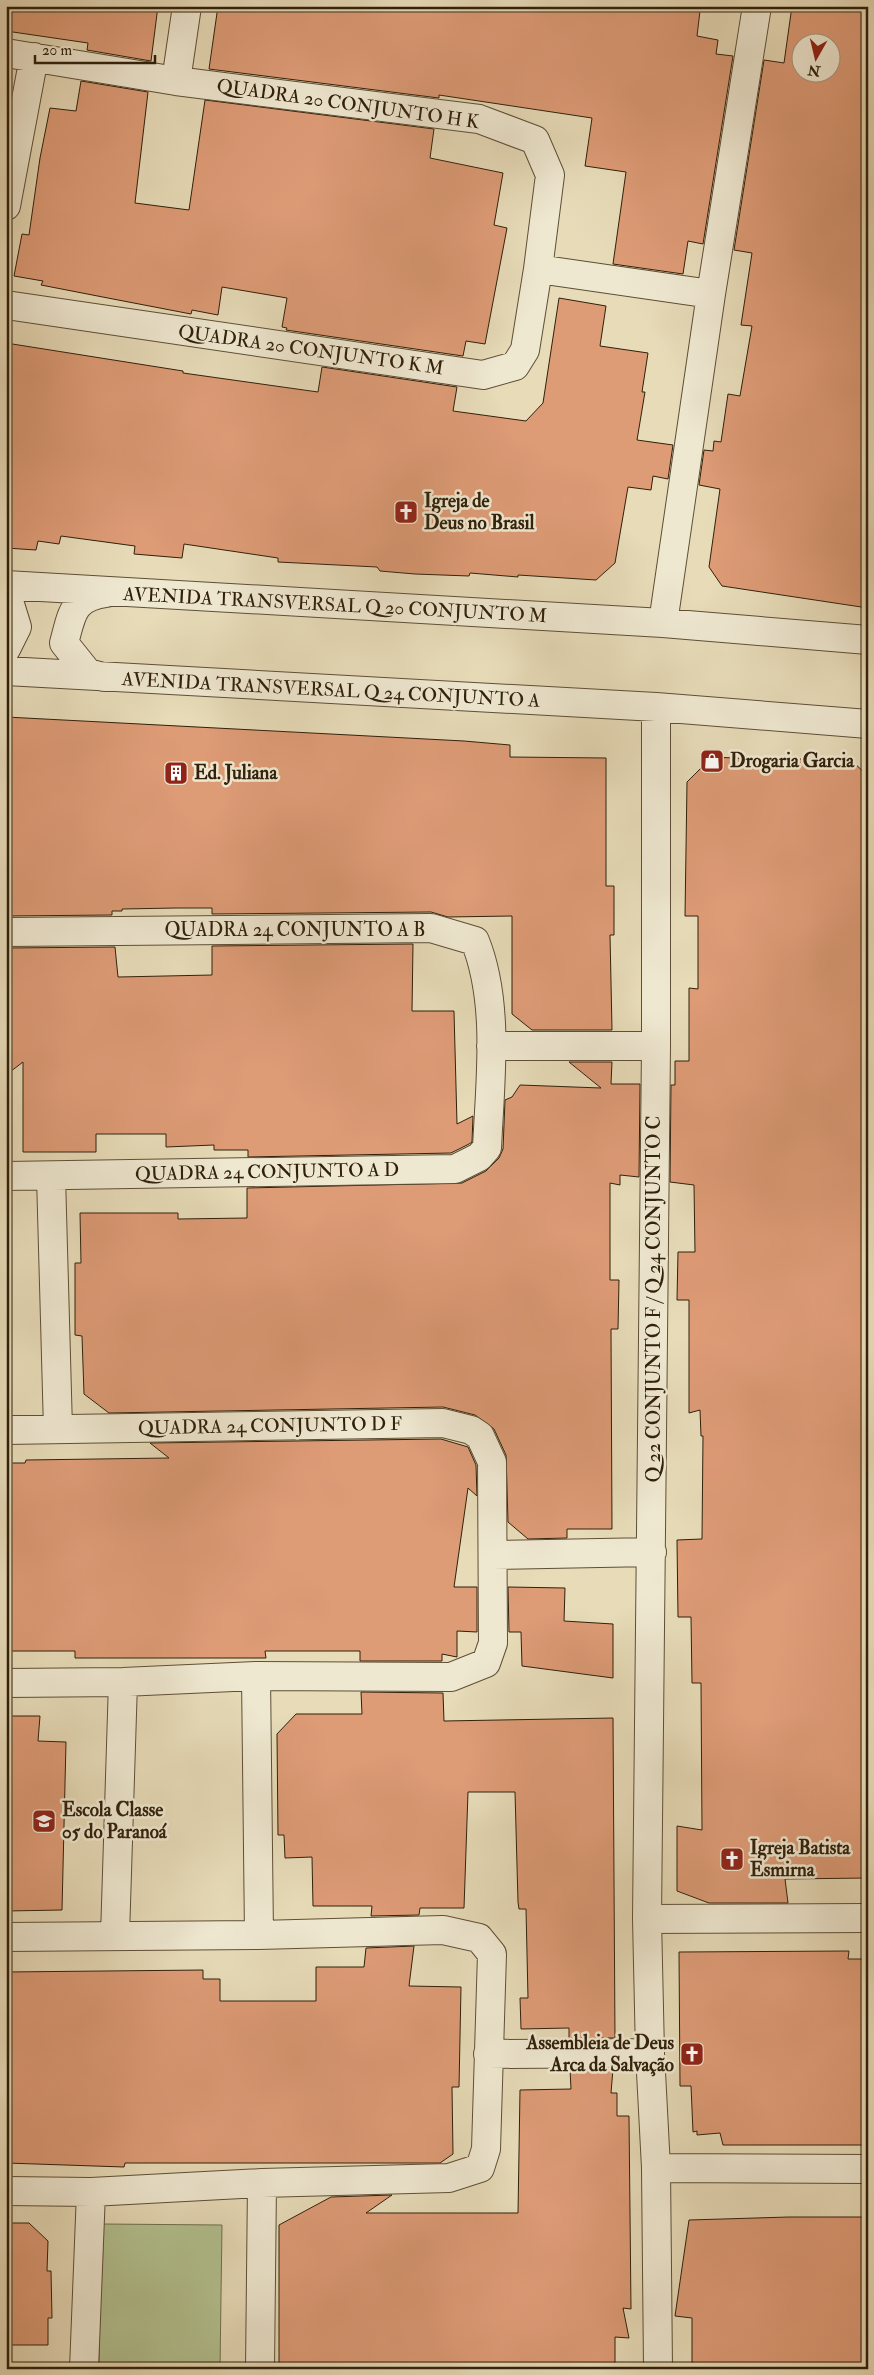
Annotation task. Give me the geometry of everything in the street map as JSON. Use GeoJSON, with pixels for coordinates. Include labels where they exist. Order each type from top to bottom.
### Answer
{"type":"FeatureCollection","features":[{"type":"Feature","properties":{"kind":"street"},"geometry":{"type":"LineString","coordinates":[[176,81],[187,6]]}},
{"type":"Feature","properties":{"kind":"street"},"geometry":{"type":"LineString","coordinates":[[663,623],[711,294],[756,6]]}},
{"type":"Feature","properties":{"kind":"street","name":"QUADRA 20 CONJUNTO H K"},"geometry":{"type":"LineString","coordinates":[[6,53],[176,81],[479,119],[535,140],[550,175],[538,269]]}},
{"type":"Feature","properties":{"kind":"street"},"geometry":{"type":"LineString","coordinates":[[6,206],[34,57]]}},
{"type":"Feature","properties":{"kind":"street"},"geometry":{"type":"LineString","coordinates":[[538,269],[711,294]]}},
{"type":"Feature","properties":{"kind":"street","name":"QUADRA 20 CONJUNTO K M"},"geometry":{"type":"LineString","coordinates":[[6,305],[483,375],[516,366],[525,350],[538,269]]}},
{"type":"Feature","properties":{"kind":"street","name":"AVENIDA TRANSVERSAL Q 20 CONJUNTO M"},"geometry":{"type":"LineString","coordinates":[[6,585],[110,593],[663,623],[868,640]]}},
{"type":"Feature","properties":{"kind":"street"},"geometry":{"type":"LineString","coordinates":[[106,678],[88,673],[64,643],[74,607],[90,596],[110,593]]}},
{"type":"Feature","properties":{"kind":"street"},"geometry":{"type":"LineString","coordinates":[[6,598],[9,601],[17,627],[6,649]]}},
{"type":"Feature","properties":{"kind":"street","name":"AVENIDA TRANSVERSAL Q 24 CONJUNTO A"},"geometry":{"type":"LineString","coordinates":[[6,671],[656,707],[868,724]]}},
{"type":"Feature","properties":{"kind":"street","name":"Q 22 CONJUNTO F / Q 24 CONJUNTO C"},"geometry":{"type":"LineString","coordinates":[[656,707],[656,1046],[648,1919],[650,2053],[656,2168],[658,2369]]}},
{"type":"Feature","properties":{"kind":"street","name":"QUADRA 24 CONJUNTO A B"},"geometry":{"type":"LineString","coordinates":[[6,932],[431,928],[476,941],[485,965],[491,1046]]}},
{"type":"Feature","properties":{"kind":"street"},"geometry":{"type":"LineString","coordinates":[[491,1046],[656,1046]]}},
{"type":"Feature","properties":{"kind":"street","name":"QUADRA 24 CONJUNTO A D"},"geometry":{"type":"LineString","coordinates":[[6,1176],[454,1169],[480,1157],[487,1148],[491,1046]]}},
{"type":"Feature","properties":{"kind":"street"},"geometry":{"type":"LineString","coordinates":[[52,1176],[58,1429]]}},
{"type":"Feature","properties":{"kind":"street","name":"QUADRA 24 CONJUNTO D F"},"geometry":{"type":"LineString","coordinates":[[6,1430],[443,1423],[471,1430],[480,1436],[492,1462],[494,1555]]}},
{"type":"Feature","properties":{"kind":"street"},"geometry":{"type":"LineString","coordinates":[[6,1683],[123,1682],[256,1676],[451,1677],[486,1663],[493,1643],[494,1555],[652,1552]]}},
{"type":"Feature","properties":{"kind":"street"},"geometry":{"type":"LineString","coordinates":[[256,1676],[259,1935]]}},
{"type":"Feature","properties":{"kind":"street"},"geometry":{"type":"LineString","coordinates":[[115,1936],[123,1682]]}},
{"type":"Feature","properties":{"kind":"street"},"geometry":{"type":"LineString","coordinates":[[648,1919],[868,1918]]}},
{"type":"Feature","properties":{"kind":"street"},"geometry":{"type":"LineString","coordinates":[[6,1937],[259,1935],[443,1930],[479,1938],[492,1954],[486,2149],[480,2168],[449,2178],[262,2183],[91,2192],[6,2191]]}},
{"type":"Feature","properties":{"kind":"street"},"geometry":{"type":"LineString","coordinates":[[488,2054],[650,2053]]}},
{"type":"Feature","properties":{"kind":"street"},"geometry":{"type":"LineString","coordinates":[[656,2168],[868,2170]]}},
{"type":"Feature","properties":{"kind":"street"},"geometry":{"type":"LineString","coordinates":[[260,2369],[262,2183]]}},
{"type":"Feature","properties":{"kind":"street"},"geometry":{"type":"LineString","coordinates":[[84,2369],[91,2192]]}},
{"type":"Feature","properties":{"kind":"green space"},"geometry":{"type":"Polygon","coordinates":[[[101,2224],[222,2225],[220,2369],[99,2369],[101,2224]]]}},
{"type":"Feature","properties":{"kind":"building"},"geometry":{"type":"Polygon","coordinates":[[[6,6],[158,6],[151,61],[87,50],[88,43],[6,31],[6,6]]]}},
{"type":"Feature","properties":{"kind":"building"},"geometry":{"type":"Polygon","coordinates":[[[218,6],[668,6],[700,11],[697,36],[718,40],[716,54],[733,56],[703,244],[688,241],[683,274],[613,264],[626,172],[585,166],[592,118],[439,95],[439,98],[209,69],[218,6]]]}},
{"type":"Feature","properties":{"kind":"building"},"geometry":{"type":"Polygon","coordinates":[[[792,6],[868,6],[868,608],[722,586],[709,567],[720,489],[699,485],[704,450],[713,451],[714,441],[721,442],[728,394],[740,396],[752,326],[741,325],[752,253],[734,250],[764,60],[784,63],[792,6]]]}},
{"type":"Feature","properties":{"kind":"building"},"geometry":{"type":"Polygon","coordinates":[[[81,81],[148,92],[135,203],[189,210],[205,100],[434,129],[430,158],[503,173],[494,225],[507,228],[485,344],[466,341],[463,356],[286,330],[287,328],[282,327],[287,298],[222,287],[218,315],[192,310],[191,314],[41,285],[43,281],[14,276],[22,234],[29,235],[40,158],[50,108],[76,111],[81,81]]]}},
{"type":"Feature","properties":{"kind":"building"},"geometry":{"type":"Polygon","coordinates":[[[559,298],[606,306],[600,346],[648,353],[642,392],[645,392],[637,440],[673,445],[668,479],[653,476],[651,490],[628,487],[615,563],[596,580],[470,573],[469,576],[380,571],[377,567],[278,562],[278,558],[184,544],[182,558],[134,554],[135,546],[61,536],[59,544],[38,541],[36,550],[6,548],[6,343],[183,371],[183,373],[318,392],[322,367],[457,387],[453,411],[526,421],[543,403],[559,298]]]}},
{"type":"Feature","properties":{"kind":"building"},"geometry":{"type":"Polygon","coordinates":[[[6,717],[464,741],[510,745],[510,757],[606,758],[606,886],[614,886],[614,935],[610,935],[612,1030],[532,1030],[512,1014],[512,916],[448,917],[431,912],[212,914],[212,908],[176,908],[122,909],[122,911],[112,911],[112,915],[6,916],[6,717]]]}},
{"type":"Feature","properties":{"kind":"building"},"geometry":{"type":"Polygon","coordinates":[[[712,757],[799,761],[800,759],[852,761],[868,776],[868,1878],[785,1879],[788,1903],[709,1903],[677,1891],[677,1826],[702,1830],[701,1683],[692,1683],[691,1617],[678,1617],[677,1540],[702,1539],[703,1436],[701,1436],[700,1410],[689,1413],[689,1300],[677,1300],[678,1252],[695,1252],[694,1185],[670,1182],[671,1085],[675,1085],[675,1061],[689,1061],[689,988],[698,989],[698,916],[685,916],[687,782],[712,757]]]}},
{"type":"Feature","properties":{"kind":"building"},"geometry":{"type":"Polygon","coordinates":[[[413,944],[412,1011],[454,1011],[457,1124],[473,1116],[472,1142],[469,1144],[451,1153],[248,1157],[248,1150],[214,1150],[214,1145],[166,1147],[166,1134],[96,1134],[96,1152],[23,1152],[23,1062],[6,1075],[6,948],[115,947],[118,977],[212,975],[212,946],[413,944]]]}},
{"type":"Feature","properties":{"kind":"building"},"geometry":{"type":"Polygon","coordinates":[[[569,1062],[612,1062],[611,1084],[640,1084],[639,1177],[620,1175],[620,1185],[610,1183],[610,1280],[619,1280],[618,1329],[611,1329],[612,1529],[567,1529],[567,1538],[528,1539],[508,1522],[506,1455],[494,1429],[475,1415],[443,1407],[109,1413],[84,1394],[82,1336],[75,1335],[75,1263],[81,1263],[80,1213],[178,1213],[178,1219],[247,1218],[247,1188],[462,1183],[486,1171],[499,1158],[503,1149],[505,1100],[512,1097],[520,1085],[601,1088],[569,1062]]]}},
{"type":"Feature","properties":{"kind":"building"},"geometry":{"type":"Polygon","coordinates":[[[441,1439],[468,1447],[476,1465],[477,1496],[468,1488],[454,1587],[477,1587],[477,1632],[457,1631],[457,1657],[442,1654],[442,1661],[360,1661],[360,1651],[265,1651],[266,1658],[75,1658],[75,1651],[6,1651],[6,1463],[25,1463],[26,1460],[169,1458],[150,1443],[441,1439]]]}},
{"type":"Feature","properties":{"kind":"building"},"geometry":{"type":"Polygon","coordinates":[[[508,1587],[565,1588],[564,1621],[613,1624],[613,1678],[522,1666],[521,1632],[509,1632],[508,1587]]]}},
{"type":"Feature","properties":{"kind":"building"},"geometry":{"type":"Polygon","coordinates":[[[361,1692],[443,1693],[444,1721],[613,1718],[615,2038],[569,2038],[569,2028],[521,2029],[520,1998],[528,1998],[526,1909],[519,1909],[518,1902],[515,1792],[468,1792],[464,1908],[420,1908],[419,1915],[371,1916],[372,1906],[313,1906],[312,1857],[285,1858],[284,1835],[278,1835],[277,1734],[296,1714],[362,1714],[361,1692]]]}},
{"type":"Feature","properties":{"kind":"building","name":"Escola Classe 05 do Paranoá"},"geometry":{"type":"Polygon","coordinates":[[[6,1716],[40,1716],[38,1741],[66,1742],[62,1910],[6,1911],[6,1716]]]}},
{"type":"Feature","properties":{"kind":"building"},"geometry":{"type":"Polygon","coordinates":[[[414,1946],[409,1986],[461,1987],[459,2087],[452,2087],[453,2154],[440,2163],[125,2163],[124,2167],[6,2163],[6,1972],[203,1970],[203,1979],[220,1979],[220,2001],[316,2001],[316,1967],[364,1967],[366,1948],[414,1946]]]}},
{"type":"Feature","properties":{"kind":"building"},"geometry":{"type":"Polygon","coordinates":[[[849,1951],[848,1959],[868,1959],[868,2145],[723,2145],[720,2133],[697,2135],[697,2131],[693,2132],[691,2086],[680,2086],[679,1952],[849,1951]]]}},
{"type":"Feature","properties":{"kind":"building"},"geometry":{"type":"Polygon","coordinates":[[[570,2069],[613,2069],[611,2093],[617,2093],[617,2116],[629,2116],[631,2309],[623,2308],[629,2338],[615,2337],[615,2369],[283,2369],[283,2365],[279,2365],[279,2225],[331,2197],[392,2195],[366,2213],[518,2213],[520,2090],[571,2089],[570,2069]]]}},
{"type":"Feature","properties":{"kind":"building"},"geometry":{"type":"Polygon","coordinates":[[[868,2217],[868,2364],[847,2364],[847,2369],[718,2369],[718,2364],[692,2364],[692,2318],[675,2316],[689,2220],[868,2217]]]}},
{"type":"Feature","properties":{"kind":"building"},"geometry":{"type":"Polygon","coordinates":[[[6,2223],[29,2223],[48,2241],[47,2271],[51,2271],[52,2318],[48,2318],[48,2345],[6,2345],[6,2223]]]}},
{"type":"Feature","properties":{"kind":"place","name":"Igreja de Deus no Brasil"},"geometry":{"type":"Point","coordinates":[406,512]}},
{"type":"Feature","properties":{"kind":"place","name":"Drogaria Garcia"},"geometry":{"type":"Point","coordinates":[712,761]}},
{"type":"Feature","properties":{"kind":"place","name":"Ed. Juliana"},"geometry":{"type":"Point","coordinates":[176,773]}},
{"type":"Feature","properties":{"kind":"place","name":"Escola Classe 05 do Paranoá"},"geometry":{"type":"Point","coordinates":[44,1821]}},
{"type":"Feature","properties":{"kind":"place","name":"Igreja Batista Esmirna"},"geometry":{"type":"Point","coordinates":[732,1859]}},
{"type":"Feature","properties":{"kind":"place","name":"Assembleia de Deus Arca da Salvação"},"geometry":{"type":"Point","coordinates":[692,2054]}}]}
